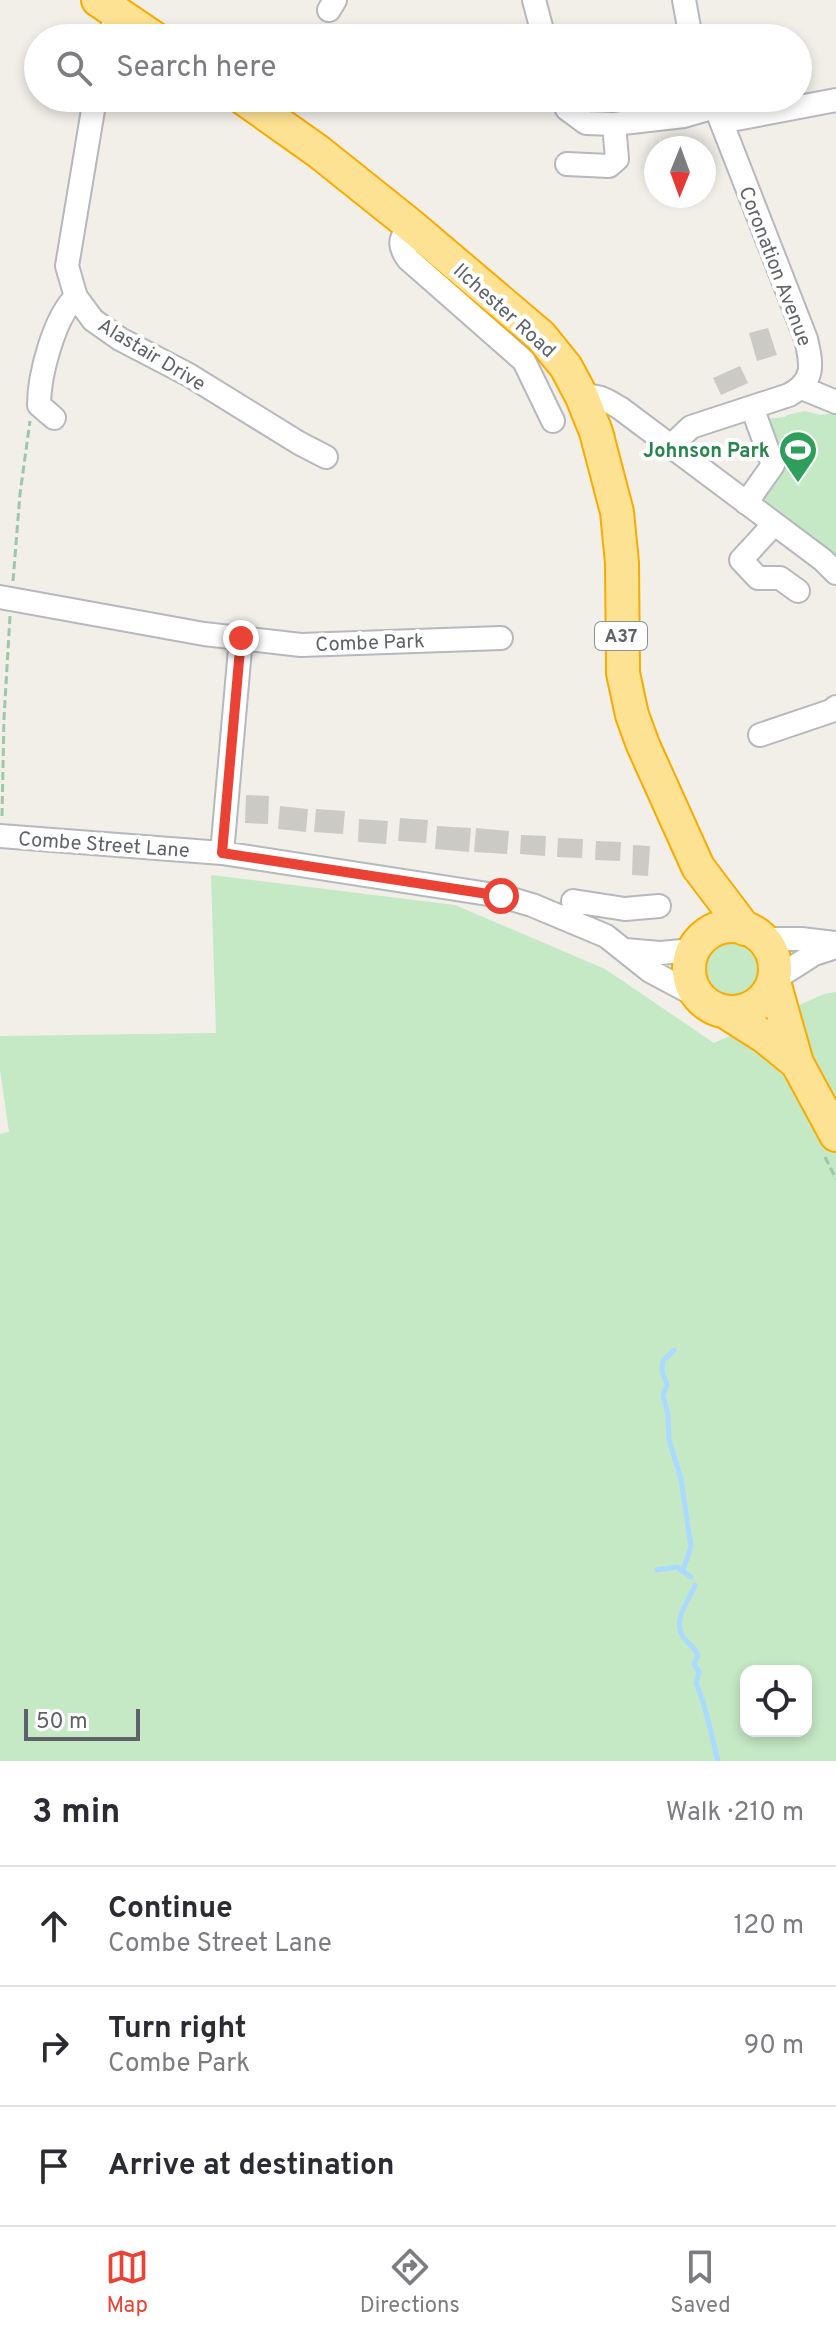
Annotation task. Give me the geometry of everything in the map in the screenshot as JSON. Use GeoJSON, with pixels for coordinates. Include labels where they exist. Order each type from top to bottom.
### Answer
{"type":"FeatureCollection","features":[{"type":"Feature","properties":{"kind":"highway","name":"Ilchester Road"},"geometry":{"type":"LineString","coordinates":[[263,112],[319,152],[409,224],[541,336],[561,359],[582,397],[603,455],[621,537],[621,631],[625,687],[643,745],[698,867],[754,934]]}},
{"type":"Feature","properties":{"kind":"highway","name":"Ilchester Road"},"geometry":{"type":"LineString","coordinates":[[696,946],[698,867]]}},
{"type":"Feature","properties":{"kind":"highway"},"geometry":{"type":"LineString","coordinates":[[696,946],[709,932],[723,926],[754,934]]}},
{"type":"Feature","properties":{"kind":"highway","name":"A37"},"geometry":{"type":"LineString","coordinates":[[754,934],[772,954],[774,980],[797,1063],[828,1142]]}},
{"type":"Feature","properties":{"kind":"highway","name":"A37"},"geometry":{"type":"LineString","coordinates":[[696,946],[688,978],[690,986],[710,1004],[765,1037],[797,1063]]}},
{"type":"Feature","properties":{"kind":"highway"},"geometry":{"type":"LineString","coordinates":[[710,1004],[746,1009],[768,993],[774,980]]}},
{"type":"Feature","properties":{"kind":"street"},"geometry":{"type":"LineString","coordinates":[[534,0],[540,24]]}},
{"type":"Feature","properties":{"kind":"street"},"geometry":{"type":"LineString","coordinates":[[684,0],[688,24]]}},
{"type":"Feature","properties":{"kind":"street"},"geometry":{"type":"LineString","coordinates":[[812,105],[836,100]]}},
{"type":"Feature","properties":{"kind":"street"},"geometry":{"type":"LineString","coordinates":[[46,411],[39,385],[49,348],[68,304],[76,297],[67,266],[93,112]]}},
{"type":"Feature","properties":{"kind":"street"},"geometry":{"type":"LineString","coordinates":[[571,112],[586,123],[614,124],[702,112]]}},
{"type":"Feature","properties":{"kind":"street","name":"Coronation Avenue"},"geometry":{"type":"LineString","coordinates":[[717,112],[806,339],[810,374],[802,388]]}},
{"type":"Feature","properties":{"kind":"street"},"geometry":{"type":"LineString","coordinates":[[720,112],[731,120],[773,112]]}},
{"type":"Feature","properties":{"kind":"street"},"geometry":{"type":"LineString","coordinates":[[567,164],[609,166],[617,159],[614,124]]}},
{"type":"Feature","properties":{"kind":"street","name":"Ilchester Road"},"geometry":{"type":"LineString","coordinates":[[409,224],[401,238],[401,249],[408,259],[524,361],[553,421]]}},
{"type":"Feature","properties":{"kind":"street","name":"Alastair Drive"},"geometry":{"type":"LineString","coordinates":[[76,297],[93,320],[120,339],[189,375],[326,457]]}},
{"type":"Feature","properties":{"kind":"street"},"geometry":{"type":"LineString","coordinates":[[671,446],[691,427],[802,388],[836,402]]}},
{"type":"Feature","properties":{"kind":"street"},"geometry":{"type":"LineString","coordinates":[[582,397],[603,397],[620,408],[823,560],[836,573]]}},
{"type":"Feature","properties":{"kind":"street"},"geometry":{"type":"LineString","coordinates":[[746,503],[773,465],[752,407]]}},
{"type":"Feature","properties":{"kind":"street"},"geometry":{"type":"LineString","coordinates":[[774,524],[741,560],[758,578],[780,578],[798,591]]}},
{"type":"Feature","properties":{"kind":"street","name":"Combe Park"},"geometry":{"type":"LineString","coordinates":[[6,598],[204,634],[301,645],[501,638]]}},
{"type":"Feature","properties":{"kind":"street"},"geometry":{"type":"LineString","coordinates":[[222,853],[241,638]]}},
{"type":"Feature","properties":{"kind":"street"},"geometry":{"type":"LineString","coordinates":[[760,735],[836,707]]}},
{"type":"Feature","properties":{"kind":"street","name":"Combe Street Lane"},"geometry":{"type":"LineString","coordinates":[[1,836],[222,853],[501,896],[561,915],[606,936],[650,971],[710,1004]]}},
{"type":"Feature","properties":{"kind":"street"},"geometry":{"type":"LineString","coordinates":[[573,901],[625,909],[659,906]]}},
{"type":"Feature","properties":{"kind":"street"},"geometry":{"type":"LineString","coordinates":[[621,948],[625,909]]}},
{"type":"Feature","properties":{"kind":"street"},"geometry":{"type":"LineString","coordinates":[[754,934],[836,945]]}},
{"type":"Feature","properties":{"kind":"street"},"geometry":{"type":"LineString","coordinates":[[774,980],[814,954],[836,945]]}},
{"type":"Feature","properties":{"kind":"street","name":"Combe Street Lane"},"geometry":{"type":"LineString","coordinates":[[621,948],[660,953],[696,946]]}},
{"type":"Feature","properties":{"kind":"path"},"geometry":{"type":"LineString","coordinates":[[1,836],[6,598],[32,411],[46,411]]}},
{"type":"Feature","properties":{"kind":"path"},"geometry":{"type":"LineString","coordinates":[[828,1142],[836,1179]]}},
{"type":"Feature","properties":{"kind":"green space","name":"Johnson Park"},"geometry":{"type":"Polygon","coordinates":[[[805,411],[820,415],[836,413],[836,573],[746,503],[773,465],[757,420],[805,411]]]}},
{"type":"Feature","properties":{"kind":"green space"},"geometry":{"type":"Polygon","coordinates":[[[211,875],[455,905],[605,969],[714,1043],[824,994],[836,992],[836,1761],[0,1761],[0,1134],[9,1132],[0,1070],[0,1036],[216,1033],[211,875]]]}},
{"type":"Feature","properties":{"kind":"green space"},"geometry":{"type":"Polygon","coordinates":[[[724,937],[738,937],[750,942],[759,951],[764,970],[762,983],[755,994],[738,1003],[724,1003],[712,998],[703,989],[698,977],[698,963],[703,951],[712,942],[724,937]]]}},
{"type":"Feature","properties":{"kind":"building"},"geometry":{"type":"Polygon","coordinates":[[[768,328],[777,355],[757,361],[749,333],[768,328]]]}},
{"type":"Feature","properties":{"kind":"building"},"geometry":{"type":"Polygon","coordinates":[[[740,366],[748,383],[721,395],[713,378],[740,366]]]}},
{"type":"Feature","properties":{"kind":"building"},"geometry":{"type":"Polygon","coordinates":[[[246,795],[269,796],[268,824],[245,823],[246,795]]]}},
{"type":"Feature","properties":{"kind":"building"},"geometry":{"type":"Polygon","coordinates":[[[280,806],[308,809],[306,832],[278,829],[280,806]]]}},
{"type":"Feature","properties":{"kind":"building"},"geometry":{"type":"Polygon","coordinates":[[[316,809],[345,811],[343,834],[314,832],[316,809]]]}},
{"type":"Feature","properties":{"kind":"building"},"geometry":{"type":"Polygon","coordinates":[[[400,818],[428,820],[426,843],[398,841],[400,818]]]}},
{"type":"Feature","properties":{"kind":"building"},"geometry":{"type":"Polygon","coordinates":[[[359,819],[388,821],[386,844],[358,842],[359,819]]]}},
{"type":"Feature","properties":{"kind":"building"},"geometry":{"type":"Polygon","coordinates":[[[437,826],[471,828],[469,852],[435,849],[437,826]]]}},
{"type":"Feature","properties":{"kind":"building"},"geometry":{"type":"Polygon","coordinates":[[[476,828],[509,831],[507,854],[474,852],[476,828]]]}},
{"type":"Feature","properties":{"kind":"building"},"geometry":{"type":"Polygon","coordinates":[[[521,835],[546,836],[545,856],[520,854],[521,835]]]}},
{"type":"Feature","properties":{"kind":"building"},"geometry":{"type":"Polygon","coordinates":[[[558,838],[583,839],[582,858],[557,857],[558,838]]]}},
{"type":"Feature","properties":{"kind":"building"},"geometry":{"type":"Polygon","coordinates":[[[596,841],[621,842],[620,861],[595,860],[596,841]]]}},
{"type":"Feature","properties":{"kind":"building"},"geometry":{"type":"Polygon","coordinates":[[[633,845],[650,846],[648,876],[632,875],[633,845]]]}},
{"type":"Feature","properties":{"kind":"waterway"},"geometry":{"type":"LineString","coordinates":[[674,1350],[663,1361],[662,1371],[667,1385],[663,1395],[669,1440],[681,1479],[691,1547],[683,1570]]}},
{"type":"Feature","properties":{"kind":"waterway"},"geometry":{"type":"LineString","coordinates":[[657,1570],[677,1567],[691,1577]]}},
{"type":"Feature","properties":{"kind":"waterway"},"geometry":{"type":"LineString","coordinates":[[695,1585],[681,1616],[680,1629],[698,1655],[694,1664],[699,1672],[696,1683],[718,1761]]}},
{"type":"Feature","properties":{"kind":"place","name":"Johnson Park"},"geometry":{"type":"Point","coordinates":[798,484]}},
{"type":"Feature","properties":{"kind":"route"},"geometry":{"type":"LineString","coordinates":[[241,638],[222,853],[501,896]]}}]}
